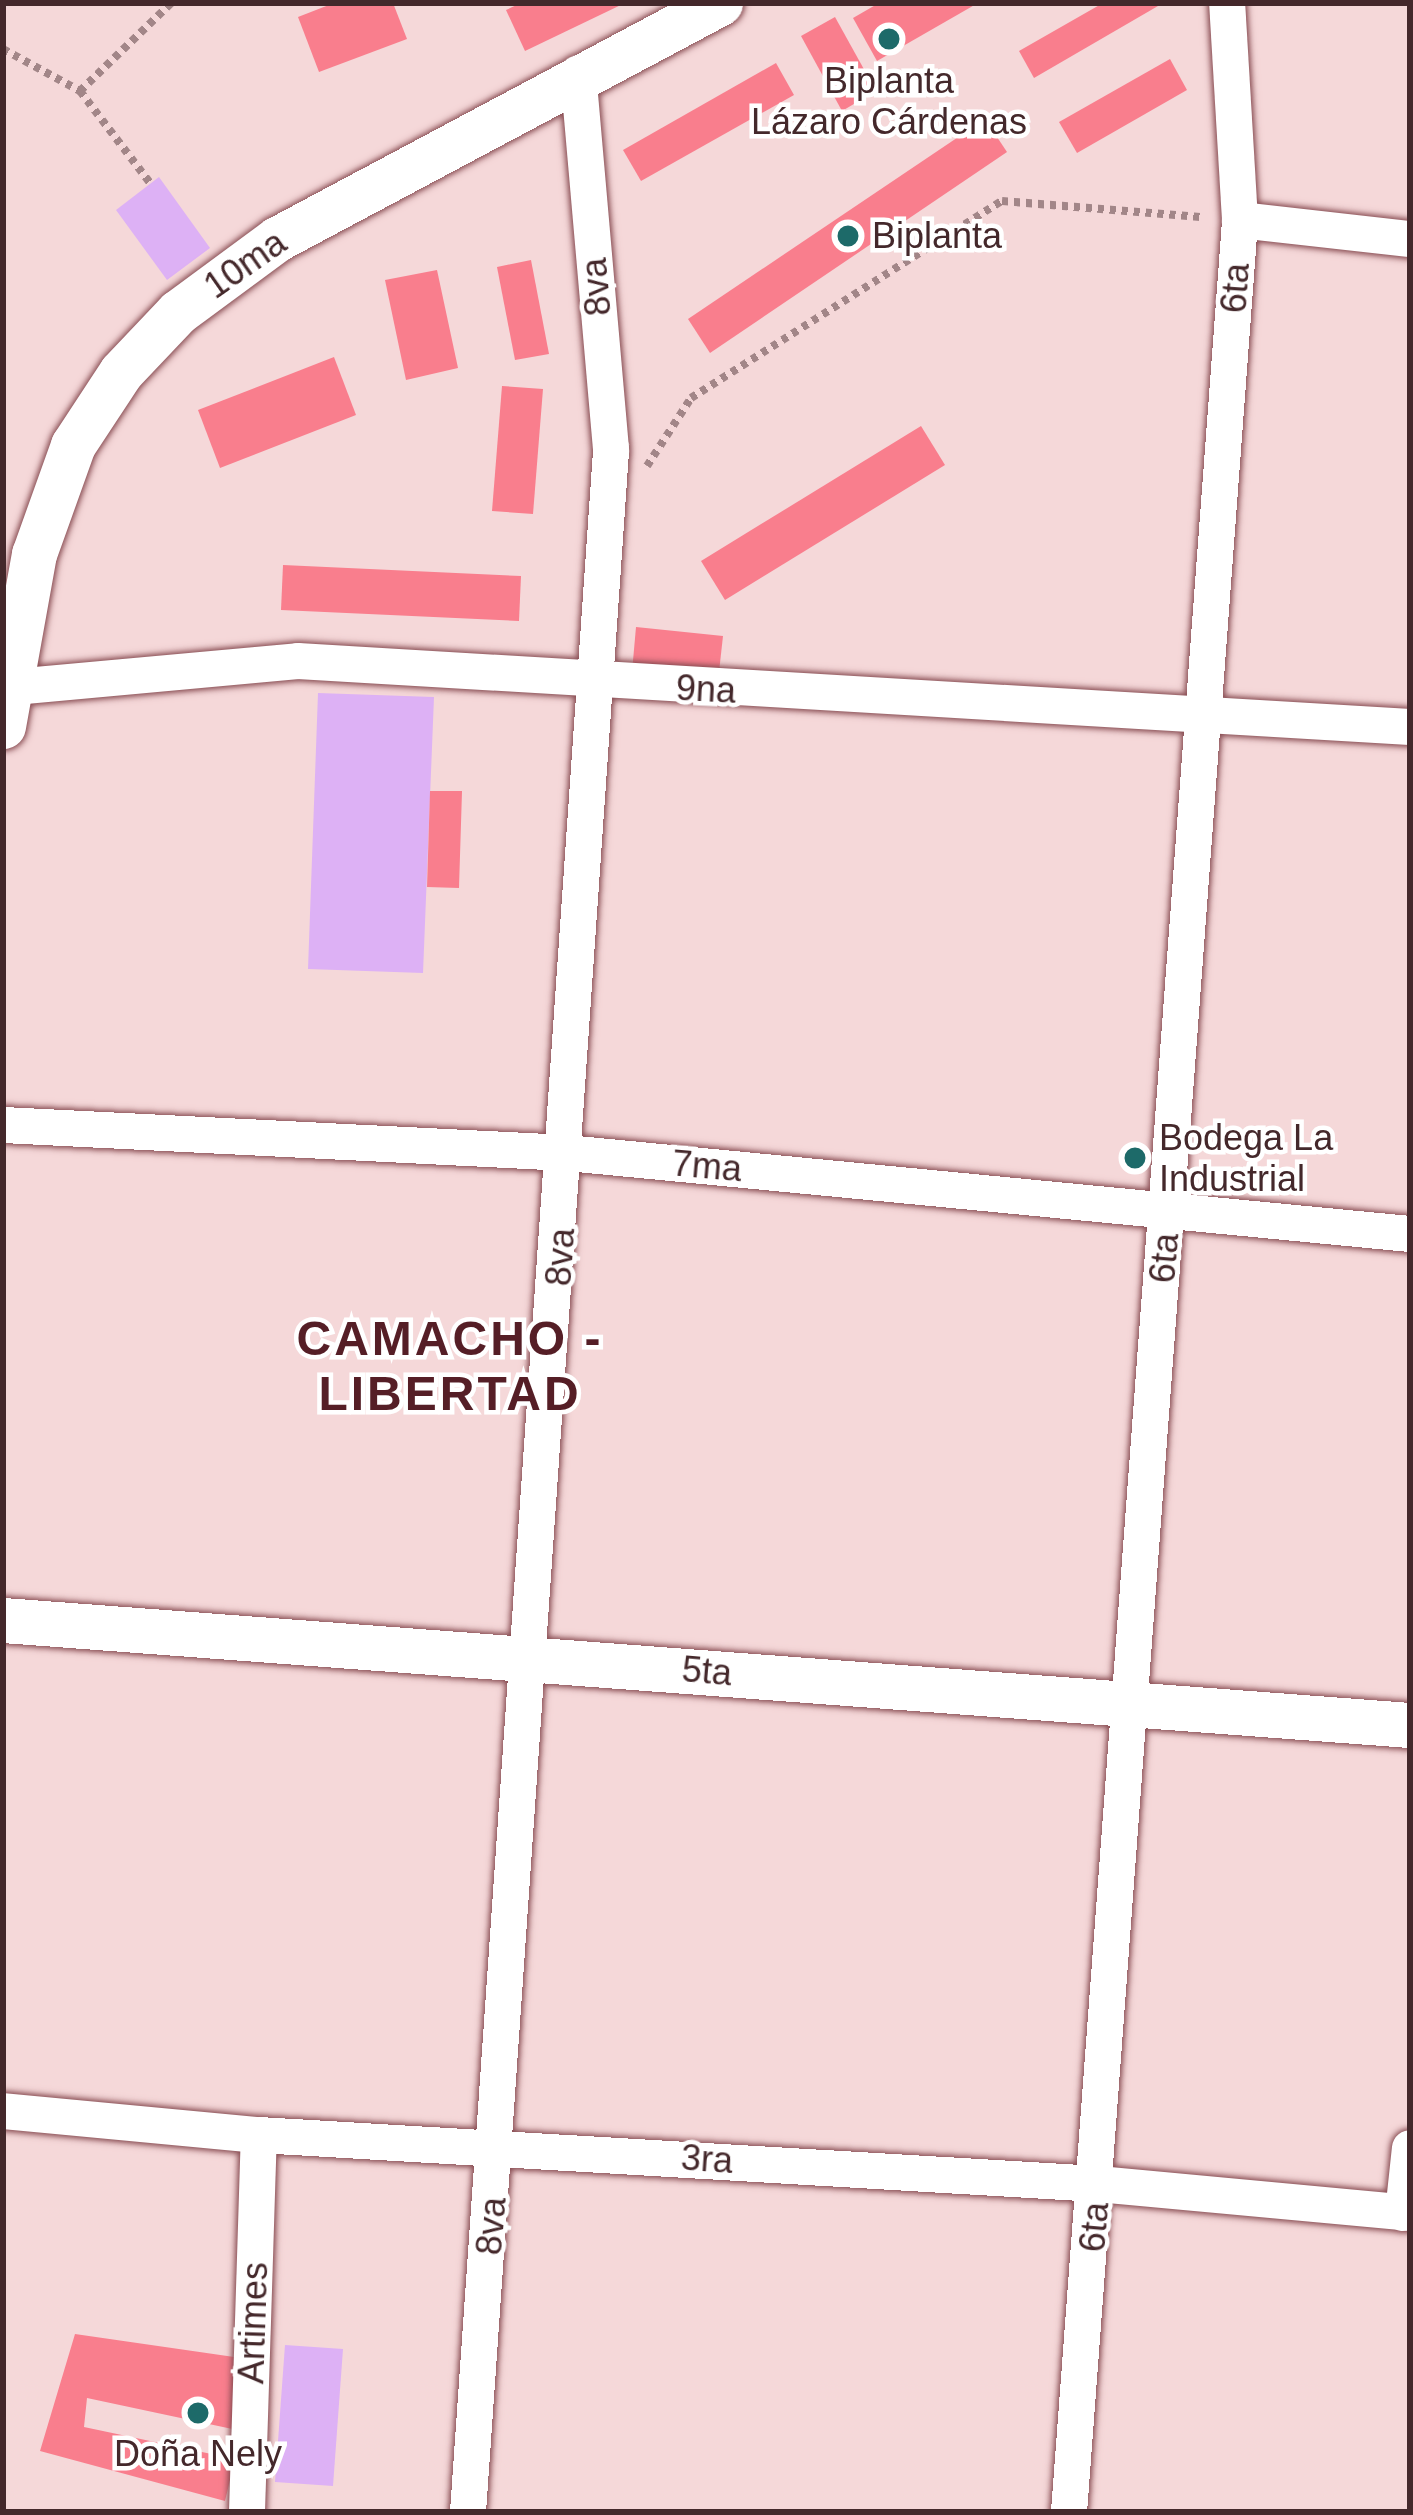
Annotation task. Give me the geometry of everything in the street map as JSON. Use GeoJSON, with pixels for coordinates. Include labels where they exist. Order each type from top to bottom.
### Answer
{"type":"FeatureCollection","features":[{"type":"Feature","properties":{"kind":"street","name":"10ma"},"geometry":{"type":"LineString","coordinates":[[4,701],[34,554],[74,445],[121,372],[178,312],[277,238],[578,74],[720,3]]}},
{"type":"Feature","properties":{"kind":"street","name":"6ta"},"geometry":{"type":"LineString","coordinates":[[1069,2512],[1098,2184],[1127,1706],[1240,220],[1227,3]]}},
{"type":"Feature","properties":{"kind":"street","name":"8va"},"geometry":{"type":"LineString","coordinates":[[468,2512],[533,1657],[599,684],[610,449],[578,74]]}},
{"type":"Feature","properties":{"kind":"street"},"geometry":{"type":"LineString","coordinates":[[1240,220],[1410,239]]}},
{"type":"Feature","properties":{"kind":"street","name":"9na"},"geometry":{"type":"LineString","coordinates":[[4,701],[298,661],[475,667],[599,684],[1205,712],[1410,727]]}},
{"type":"Feature","properties":{"kind":"street","name":"7ma"},"geometry":{"type":"LineString","coordinates":[[3,1125],[567,1153],[1410,1234]]}},
{"type":"Feature","properties":{"kind":"street","name":"5ta"},"geometry":{"type":"LineString","coordinates":[[3,1620],[1410,1725]]}},
{"type":"Feature","properties":{"kind":"street","name":"3ra"},"geometry":{"type":"LineString","coordinates":[[3,2111],[259,2135],[1098,2184],[1407,2213]]}},
{"type":"Feature","properties":{"kind":"street","name":"Artimes"},"geometry":{"type":"LineString","coordinates":[[247,2512],[259,2135]]}},
{"type":"Feature","properties":{"kind":"street"},"geometry":{"type":"LineString","coordinates":[[1407,2213],[1410,2148]]}},
{"type":"Feature","properties":{"kind":"path"},"geometry":{"type":"LineString","coordinates":[[80,91],[171,3]]}},
{"type":"Feature","properties":{"kind":"path"},"geometry":{"type":"LineString","coordinates":[[3,50],[80,91],[151,183]]}},
{"type":"Feature","properties":{"kind":"path"},"geometry":{"type":"LineString","coordinates":[[643,472],[691,398],[1002,201],[1240,220]]}},
{"type":"Feature","properties":{"kind":"shaded area"},"geometry":{"type":"Polygon","coordinates":[[[159,177],[210,248],[167,280],[116,210],[159,177]]]}},
{"type":"Feature","properties":{"kind":"shaded area"},"geometry":{"type":"Polygon","coordinates":[[[318,693],[434,697],[423,973],[308,969],[318,693]]]}},
{"type":"Feature","properties":{"kind":"shaded area"},"geometry":{"type":"Polygon","coordinates":[[[285,2345],[343,2349],[333,2486],[275,2482],[285,2345]]]}},
{"type":"Feature","properties":{"kind":"building"},"geometry":{"type":"Polygon","coordinates":[[[334,3],[393,3],[407,39],[319,72],[298,17],[334,3]]]}},
{"type":"Feature","properties":{"kind":"building"},"geometry":{"type":"Polygon","coordinates":[[[521,3],[625,3],[525,51],[506,10],[521,3]]]}},
{"type":"Feature","properties":{"kind":"building","name":"Biplanta Lázaro Cárdenas"},"geometry":{"type":"Polygon","coordinates":[[[879,3],[978,3],[877,61],[853,18],[879,3]]]}},
{"type":"Feature","properties":{"kind":"building"},"geometry":{"type":"Polygon","coordinates":[[[1103,3],[1158,6],[1034,78],[1019,51],[1103,3]]]}},
{"type":"Feature","properties":{"kind":"building"},"geometry":{"type":"Polygon","coordinates":[[[835,17],[876,91],[842,111],[801,36],[835,17]]]}},
{"type":"Feature","properties":{"kind":"building","name":"Biplanta"},"geometry":{"type":"Polygon","coordinates":[[[1170,59],[1187,90],[1077,153],[1059,122],[1170,59]]]}},
{"type":"Feature","properties":{"kind":"building"},"geometry":{"type":"Polygon","coordinates":[[[776,63],[794,95],[641,181],[623,150],[776,63]]]}},
{"type":"Feature","properties":{"kind":"building","name":"Biplanta"},"geometry":{"type":"Polygon","coordinates":[[[985,119],[1007,152],[710,353],[688,319],[985,119]]]}},
{"type":"Feature","properties":{"kind":"building"},"geometry":{"type":"Polygon","coordinates":[[[531,260],[549,354],[515,360],[497,267],[531,260]]]}},
{"type":"Feature","properties":{"kind":"building"},"geometry":{"type":"Polygon","coordinates":[[[437,270],[458,368],[406,380],[385,280],[437,270]]]}},
{"type":"Feature","properties":{"kind":"building"},"geometry":{"type":"Polygon","coordinates":[[[334,357],[356,415],[220,468],[198,410],[334,357]]]}},
{"type":"Feature","properties":{"kind":"building"},"geometry":{"type":"Polygon","coordinates":[[[502,386],[543,389],[533,514],[492,511],[502,386]]]}},
{"type":"Feature","properties":{"kind":"building"},"geometry":{"type":"Polygon","coordinates":[[[921,426],[945,465],[725,600],[701,561],[921,426]]]}},
{"type":"Feature","properties":{"kind":"building"},"geometry":{"type":"Polygon","coordinates":[[[283,565],[521,576],[519,621],[281,610],[283,565]]]}},
{"type":"Feature","properties":{"kind":"building"},"geometry":{"type":"Polygon","coordinates":[[[636,627],[723,636],[718,681],[632,672],[636,627]]]}},
{"type":"Feature","properties":{"kind":"building"},"geometry":{"type":"Polygon","coordinates":[[[430,791],[462,791],[459,888],[427,887],[430,791]]]}},
{"type":"Feature","properties":{"kind":"building","name":"Doña Nely"},"geometry":{"type":"Polygon","coordinates":[[[75,2334],[248,2359],[237,2430],[87,2398],[84,2427],[235,2459],[225,2501],[40,2451],[75,2334]]]}},
{"type":"Feature","properties":{"kind":"place","name":"Biplanta Lázaro Cárdenas"},"geometry":{"type":"Point","coordinates":[889,39]}},
{"type":"Feature","properties":{"kind":"place","name":"Biplanta"},"geometry":{"type":"Point","coordinates":[848,236]}},
{"type":"Feature","properties":{"kind":"place","name":"Bodega La Industrial"},"geometry":{"type":"Point","coordinates":[1135,1158]}},
{"type":"Feature","properties":{"kind":"place","name":"Doña Nely"},"geometry":{"type":"Point","coordinates":[198,2413]}},
{"type":"Feature","properties":{"kind":"district","name":"CAMACHO - LIBERTAD"},"geometry":{"type":"Point","coordinates":[450,1366]}}]}
